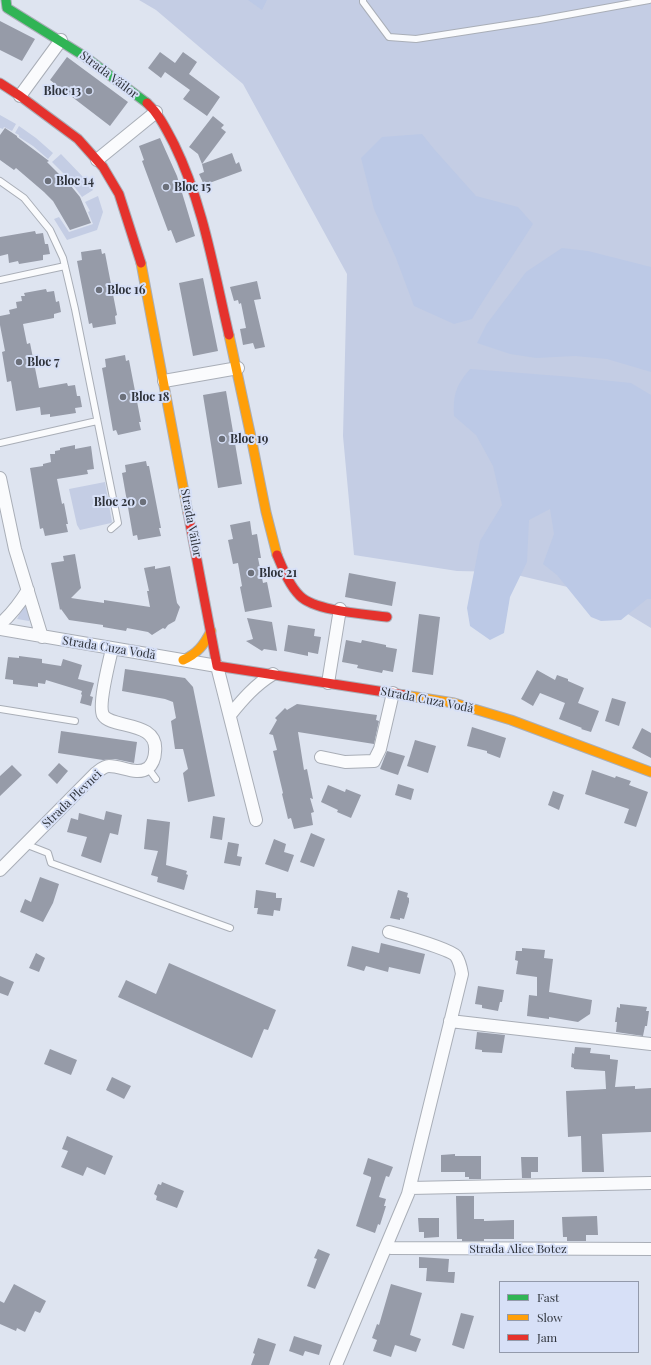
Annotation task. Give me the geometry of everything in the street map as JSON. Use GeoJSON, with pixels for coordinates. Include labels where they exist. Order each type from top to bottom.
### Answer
{"type":"FeatureCollection","features":[{"type":"Feature","properties":{"kind":"street","name":"Strada Văilor"},"geometry":{"type":"LineString","coordinates":[[6,0],[7,8],[60,40],[110,74],[156,112],[174,142],[188,174],[205,233],[238,368],[271,533],[280,564],[289,582],[301,597],[313,604],[387,616]]}},
{"type":"Feature","properties":{"kind":"street"},"geometry":{"type":"LineString","coordinates":[[20,96],[60,40]]}},
{"type":"Feature","properties":{"kind":"street","name":"Strada Văilor"},"geometry":{"type":"LineString","coordinates":[[0,83],[78,139],[103,167],[118,194],[143,271],[217,666]]}},
{"type":"Feature","properties":{"kind":"street"},"geometry":{"type":"LineString","coordinates":[[97,160],[156,112]]}},
{"type":"Feature","properties":{"kind":"street"},"geometry":{"type":"LineString","coordinates":[[164,381],[238,368]]}},
{"type":"Feature","properties":{"kind":"street"},"geometry":{"type":"LineString","coordinates":[[0,478],[3,503],[15,549],[42,637]]}},
{"type":"Feature","properties":{"kind":"street"},"geometry":{"type":"LineString","coordinates":[[0,624],[8,618],[19,605],[28,590]]}},
{"type":"Feature","properties":{"kind":"street"},"geometry":{"type":"LineString","coordinates":[[328,683],[340,609]]}},
{"type":"Feature","properties":{"kind":"street","name":"Strada Cuza Vodă"},"geometry":{"type":"LineString","coordinates":[[0,629],[112,649],[454,703],[511,720],[651,772]]}},
{"type":"Feature","properties":{"kind":"street"},"geometry":{"type":"LineString","coordinates":[[183,660],[194,655],[202,648],[211,631]]}},
{"type":"Feature","properties":{"kind":"street"},"geometry":{"type":"LineString","coordinates":[[112,649],[102,703],[103,716],[108,720],[132,725],[148,733],[154,740],[156,749],[152,763],[148,768]]}},
{"type":"Feature","properties":{"kind":"street"},"geometry":{"type":"LineString","coordinates":[[217,666],[256,820]]}},
{"type":"Feature","properties":{"kind":"street"},"geometry":{"type":"LineString","coordinates":[[230,715],[250,691],[261,681],[273,674]]}},
{"type":"Feature","properties":{"kind":"street"},"geometry":{"type":"LineString","coordinates":[[321,757],[346,762],[374,761],[380,749],[393,693]]}},
{"type":"Feature","properties":{"kind":"street","name":"Strada Plevnei"},"geometry":{"type":"LineString","coordinates":[[0,870],[102,768],[108,766],[139,772],[148,768]]}},
{"type":"Feature","properties":{"kind":"street"},"geometry":{"type":"LineString","coordinates":[[336,1365],[410,1188],[462,974],[461,965],[455,955],[430,944],[389,932]]}},
{"type":"Feature","properties":{"kind":"street"},"geometry":{"type":"LineString","coordinates":[[450,1021],[651,1044]]}},
{"type":"Feature","properties":{"kind":"street"},"geometry":{"type":"LineString","coordinates":[[410,1188],[651,1183]]}},
{"type":"Feature","properties":{"kind":"street","name":"Strada Alice Botez"},"geometry":{"type":"LineString","coordinates":[[386,1246],[400,1248],[651,1249]]}},
{"type":"Feature","properties":{"kind":"lane"},"geometry":{"type":"LineString","coordinates":[[363,0],[389,37],[416,39],[539,20],[649,0]]}},
{"type":"Feature","properties":{"kind":"lane"},"geometry":{"type":"LineString","coordinates":[[0,181],[24,198],[50,230],[63,258],[75,309],[118,523],[111,529]]}},
{"type":"Feature","properties":{"kind":"lane"},"geometry":{"type":"LineString","coordinates":[[0,280],[65,266]]}},
{"type":"Feature","properties":{"kind":"lane"},"geometry":{"type":"LineString","coordinates":[[0,443],[97,421]]}},
{"type":"Feature","properties":{"kind":"lane"},"geometry":{"type":"LineString","coordinates":[[0,709],[75,721]]}},
{"type":"Feature","properties":{"kind":"lane"},"geometry":{"type":"LineString","coordinates":[[148,768],[156,779]]}},
{"type":"Feature","properties":{"kind":"lane"},"geometry":{"type":"LineString","coordinates":[[26,844],[48,853],[51,863],[230,928]]}},
{"type":"Feature","properties":{"kind":"shaded area"},"geometry":{"type":"Polygon","coordinates":[[[139,0],[651,0],[651,628],[593,593],[504,572],[457,571],[354,555],[343,436],[347,274],[243,84],[156,10],[139,0]]]}},
{"type":"Feature","properties":{"kind":"shaded area"},"geometry":{"type":"Polygon","coordinates":[[[248,0],[267,0],[262,10],[248,0]]]}},
{"type":"Feature","properties":{"kind":"shaded area"},"geometry":{"type":"Polygon","coordinates":[[[0,115],[16,124],[12,131],[4,127],[3,129],[0,128],[0,115]]]}},
{"type":"Feature","properties":{"kind":"shaded area"},"geometry":{"type":"Polygon","coordinates":[[[19,126],[53,153],[48,159],[15,133],[19,126]]]}},
{"type":"Feature","properties":{"kind":"shaded area"},"geometry":{"type":"Polygon","coordinates":[[[422,134],[476,196],[518,207],[533,224],[472,319],[454,324],[414,306],[396,258],[374,209],[361,158],[382,137],[422,134]]]}},
{"type":"Feature","properties":{"kind":"shaded area"},"geometry":{"type":"Polygon","coordinates":[[[61,154],[84,178],[93,190],[82,197],[67,177],[52,162],[61,154]]]}},
{"type":"Feature","properties":{"kind":"shaded area"},"geometry":{"type":"Polygon","coordinates":[[[98,196],[103,212],[97,230],[67,240],[54,219],[59,217],[69,232],[93,224],[88,212],[90,211],[85,202],[98,196]]]}},
{"type":"Feature","properties":{"kind":"shaded area"},"geometry":{"type":"Polygon","coordinates":[[[562,248],[588,251],[651,267],[651,372],[607,359],[575,356],[536,358],[510,354],[477,343],[486,325],[526,272],[562,248]]]}},
{"type":"Feature","properties":{"kind":"shaded area"},"geometry":{"type":"Polygon","coordinates":[[[470,369],[631,383],[651,395],[651,599],[647,599],[621,620],[601,621],[591,617],[557,575],[543,564],[554,534],[550,509],[529,520],[527,562],[510,597],[504,633],[490,640],[470,626],[467,608],[480,541],[502,505],[493,466],[476,435],[454,416],[456,391],[461,380],[470,369]]]}},
{"type":"Feature","properties":{"kind":"shaded area"},"geometry":{"type":"Polygon","coordinates":[[[105,482],[112,522],[80,530],[77,525],[69,489],[105,482]]]}},
{"type":"Feature","properties":{"kind":"shaded area"},"geometry":{"type":"Polygon","coordinates":[[[23,607],[26,607],[30,619],[29,621],[17,619],[23,607]]]}},
{"type":"Feature","properties":{"kind":"building"},"geometry":{"type":"Polygon","coordinates":[[[0,21],[35,39],[22,61],[0,50],[0,21]]]}},
{"type":"Feature","properties":{"kind":"building"},"geometry":{"type":"Polygon","coordinates":[[[160,52],[175,63],[183,52],[197,62],[189,74],[220,97],[207,116],[183,99],[190,90],[165,72],[161,78],[148,68],[160,52]]]}},
{"type":"Feature","properties":{"kind":"building","name":"Bloc 13"},"geometry":{"type":"Polygon","coordinates":[[[67,57],[128,102],[110,126],[50,80],[67,57]]]}},
{"type":"Feature","properties":{"kind":"building"},"geometry":{"type":"Polygon","coordinates":[[[213,116],[224,125],[221,128],[226,132],[202,164],[198,154],[189,147],[213,116]]]}},
{"type":"Feature","properties":{"kind":"building","name":"Bloc 14"},"geometry":{"type":"Polygon","coordinates":[[[5,128],[49,161],[47,162],[61,176],[68,187],[71,186],[80,197],[91,223],[70,230],[53,201],[44,192],[16,168],[14,170],[0,160],[0,135],[5,128]]]}},
{"type":"Feature","properties":{"kind":"building","name":"Bloc 15"},"geometry":{"type":"Polygon","coordinates":[[[160,138],[177,176],[195,236],[176,243],[171,230],[168,231],[142,161],[144,160],[139,146],[160,138]]]}},
{"type":"Feature","properties":{"kind":"building"},"geometry":{"type":"Polygon","coordinates":[[[232,153],[236,164],[239,162],[242,171],[204,185],[199,174],[204,172],[202,164],[232,153]]]}},
{"type":"Feature","properties":{"kind":"building"},"geometry":{"type":"Polygon","coordinates":[[[35,231],[36,234],[43,233],[45,244],[48,244],[50,254],[43,255],[43,260],[19,264],[18,261],[9,263],[8,254],[0,256],[0,237],[35,231]]]}},
{"type":"Feature","properties":{"kind":"building","name":"Bloc 16"},"geometry":{"type":"Polygon","coordinates":[[[101,249],[102,254],[105,253],[117,315],[115,316],[116,324],[93,328],[92,323],[89,324],[77,261],[82,260],[81,252],[101,249]]]}},
{"type":"Feature","properties":{"kind":"building"},"geometry":{"type":"Polygon","coordinates":[[[203,278],[218,351],[193,356],[179,283],[203,278]]]}},
{"type":"Feature","properties":{"kind":"building"},"geometry":{"type":"Polygon","coordinates":[[[257,281],[261,299],[254,300],[265,347],[255,349],[253,343],[243,345],[240,329],[246,328],[241,303],[239,304],[238,300],[234,301],[230,287],[257,281]]]}},
{"type":"Feature","properties":{"kind":"building"},"geometry":{"type":"Polygon","coordinates":[[[46,289],[47,292],[54,291],[56,302],[59,301],[61,312],[54,314],[54,318],[23,324],[27,344],[30,343],[39,388],[67,383],[68,386],[75,385],[77,396],[80,396],[82,407],[75,408],[76,413],[50,417],[50,414],[41,415],[40,407],[16,411],[11,381],[7,382],[2,352],[5,351],[0,325],[0,316],[10,314],[9,310],[17,308],[16,302],[22,301],[21,296],[25,296],[24,293],[46,289]]]}},
{"type":"Feature","properties":{"kind":"building","name":"Bloc 18"},"geometry":{"type":"Polygon","coordinates":[[[125,355],[126,361],[129,360],[141,422],[139,422],[141,430],[118,435],[116,430],[113,431],[102,368],[106,367],[105,359],[125,355]]]}},
{"type":"Feature","properties":{"kind":"building","name":"Bloc 19"},"geometry":{"type":"Polygon","coordinates":[[[226,391],[242,484],[218,488],[203,395],[226,391]]]}},
{"type":"Feature","properties":{"kind":"building"},"geometry":{"type":"Polygon","coordinates":[[[75,445],[75,449],[91,446],[94,469],[87,470],[88,474],[57,479],[62,504],[64,503],[68,532],[45,536],[43,528],[40,529],[30,468],[43,466],[43,464],[51,462],[50,454],[55,454],[55,451],[60,450],[60,448],[75,445]]]}},
{"type":"Feature","properties":{"kind":"building","name":"Bloc 20"},"geometry":{"type":"Polygon","coordinates":[[[146,461],[147,466],[149,466],[161,528],[159,528],[161,536],[138,540],[137,535],[133,536],[122,473],[126,472],[125,465],[146,461]]]}},
{"type":"Feature","properties":{"kind":"building","name":"Bloc 21"},"geometry":{"type":"Polygon","coordinates":[[[250,521],[252,535],[257,534],[261,558],[258,558],[263,583],[267,582],[272,607],[245,612],[240,587],[242,586],[238,563],[233,564],[228,540],[233,539],[230,525],[250,521]]]}},
{"type":"Feature","properties":{"kind":"building"},"geometry":{"type":"Polygon","coordinates":[[[75,554],[81,588],[71,598],[104,603],[104,600],[150,607],[147,591],[149,591],[144,568],[155,566],[155,569],[170,566],[177,603],[180,607],[175,621],[168,625],[165,629],[163,628],[152,635],[148,632],[127,628],[126,631],[103,627],[103,625],[69,620],[61,609],[60,610],[51,563],[64,561],[63,556],[75,554]]]}},
{"type":"Feature","properties":{"kind":"building"},"geometry":{"type":"Polygon","coordinates":[[[349,573],[396,582],[392,606],[345,597],[349,573]]]}},
{"type":"Feature","properties":{"kind":"building"},"geometry":{"type":"Polygon","coordinates":[[[419,614],[440,617],[433,675],[412,672],[419,614]]]}},
{"type":"Feature","properties":{"kind":"building"},"geometry":{"type":"Polygon","coordinates":[[[247,618],[272,622],[277,651],[264,649],[262,651],[246,641],[253,639],[247,618]]]}},
{"type":"Feature","properties":{"kind":"building"},"geometry":{"type":"Polygon","coordinates":[[[288,625],[315,629],[314,636],[321,637],[318,654],[308,652],[308,656],[284,651],[288,625]]]}},
{"type":"Feature","properties":{"kind":"building"},"geometry":{"type":"Polygon","coordinates":[[[346,640],[361,643],[362,640],[397,649],[393,672],[383,670],[382,673],[357,668],[358,665],[342,662],[346,640]]]}},
{"type":"Feature","properties":{"kind":"building"},"geometry":{"type":"Polygon","coordinates":[[[19,656],[42,659],[42,663],[61,666],[63,659],[82,665],[78,679],[94,683],[90,696],[93,697],[91,706],[80,703],[82,691],[46,680],[45,684],[38,683],[38,687],[13,684],[13,680],[5,679],[8,657],[19,658],[19,656]]]}},
{"type":"Feature","properties":{"kind":"building"},"geometry":{"type":"Polygon","coordinates":[[[125,669],[185,678],[193,687],[215,796],[188,802],[183,773],[188,769],[183,749],[175,749],[171,721],[176,718],[173,702],[165,699],[122,691],[125,669]]]}},
{"type":"Feature","properties":{"kind":"building"},"geometry":{"type":"Polygon","coordinates":[[[537,670],[555,680],[557,675],[584,688],[578,703],[599,711],[591,732],[559,719],[565,703],[540,693],[533,706],[521,699],[537,670]]]}},
{"type":"Feature","properties":{"kind":"building"},"geometry":{"type":"Polygon","coordinates":[[[612,698],[626,702],[619,726],[605,721],[612,698]]]}},
{"type":"Feature","properties":{"kind":"building"},"geometry":{"type":"Polygon","coordinates":[[[297,704],[377,715],[376,720],[379,721],[374,744],[298,732],[304,770],[307,769],[313,799],[310,798],[314,812],[311,813],[313,825],[294,829],[291,818],[288,819],[282,794],[273,751],[277,750],[273,735],[269,734],[277,720],[275,718],[285,708],[287,710],[297,704]]]}},
{"type":"Feature","properties":{"kind":"building"},"geometry":{"type":"Polygon","coordinates":[[[472,727],[506,738],[500,758],[487,753],[487,751],[467,746],[472,727]]]}},
{"type":"Feature","properties":{"kind":"building"},"geometry":{"type":"Polygon","coordinates":[[[642,728],[651,733],[651,758],[632,748],[642,728]]]}},
{"type":"Feature","properties":{"kind":"building"},"geometry":{"type":"Polygon","coordinates":[[[61,731],[137,742],[134,763],[115,759],[103,760],[58,753],[61,731]]]}},
{"type":"Feature","properties":{"kind":"building"},"geometry":{"type":"Polygon","coordinates":[[[415,740],[436,746],[428,773],[407,766],[415,740]]]}},
{"type":"Feature","properties":{"kind":"building"},"geometry":{"type":"Polygon","coordinates":[[[387,751],[405,756],[398,775],[380,769],[387,751]]]}},
{"type":"Feature","properties":{"kind":"building"},"geometry":{"type":"Polygon","coordinates":[[[59,763],[68,771],[57,784],[48,775],[59,763]]]}},
{"type":"Feature","properties":{"kind":"building"},"geometry":{"type":"Polygon","coordinates":[[[12,765],[22,775],[0,796],[0,776],[12,765]]]}},
{"type":"Feature","properties":{"kind":"building"},"geometry":{"type":"Polygon","coordinates":[[[592,770],[615,778],[616,776],[631,781],[629,785],[648,792],[636,827],[624,823],[629,809],[585,794],[592,770]]]}},
{"type":"Feature","properties":{"kind":"building"},"geometry":{"type":"Polygon","coordinates":[[[398,784],[414,789],[411,800],[395,795],[398,784]]]}},
{"type":"Feature","properties":{"kind":"building"},"geometry":{"type":"Polygon","coordinates":[[[328,785],[345,792],[346,789],[361,795],[351,818],[337,812],[338,810],[321,802],[328,785]]]}},
{"type":"Feature","properties":{"kind":"building"},"geometry":{"type":"Polygon","coordinates":[[[553,791],[564,795],[559,810],[548,805],[553,791]]]}},
{"type":"Feature","properties":{"kind":"building"},"geometry":{"type":"Polygon","coordinates":[[[106,811],[122,815],[118,835],[110,833],[101,863],[81,856],[87,837],[67,832],[71,818],[78,820],[79,813],[104,820],[106,811]]]}},
{"type":"Feature","properties":{"kind":"building"},"geometry":{"type":"Polygon","coordinates":[[[213,816],[225,818],[222,840],[210,838],[213,816]]]}},
{"type":"Feature","properties":{"kind":"building"},"geometry":{"type":"Polygon","coordinates":[[[147,819],[170,822],[166,865],[187,871],[186,874],[188,875],[184,890],[157,882],[158,877],[151,875],[158,851],[144,849],[147,819]]]}},
{"type":"Feature","properties":{"kind":"building"},"geometry":{"type":"Polygon","coordinates":[[[311,833],[325,839],[314,867],[300,862],[311,833]]]}},
{"type":"Feature","properties":{"kind":"building"},"geometry":{"type":"Polygon","coordinates":[[[274,839],[286,844],[284,852],[294,855],[288,872],[265,864],[274,839]]]}},
{"type":"Feature","properties":{"kind":"building"},"geometry":{"type":"Polygon","coordinates":[[[228,842],[239,844],[237,856],[242,857],[240,866],[224,863],[228,842]]]}},
{"type":"Feature","properties":{"kind":"building"},"geometry":{"type":"Polygon","coordinates":[[[40,877],[59,884],[53,903],[43,922],[20,912],[25,899],[31,902],[40,877]]]}},
{"type":"Feature","properties":{"kind":"building"},"geometry":{"type":"Polygon","coordinates":[[[256,890],[276,893],[276,898],[282,898],[280,911],[274,910],[273,916],[257,914],[258,908],[254,908],[256,890]]]}},
{"type":"Feature","properties":{"kind":"building"},"geometry":{"type":"Polygon","coordinates":[[[398,890],[408,893],[407,897],[409,898],[404,919],[400,918],[400,920],[390,918],[398,890]]]}},
{"type":"Feature","properties":{"kind":"building"},"geometry":{"type":"Polygon","coordinates":[[[381,943],[425,954],[420,974],[389,967],[388,972],[366,966],[364,971],[347,966],[352,946],[379,953],[381,943]]]}},
{"type":"Feature","properties":{"kind":"building"},"geometry":{"type":"Polygon","coordinates":[[[522,948],[545,950],[544,958],[553,959],[549,992],[592,1000],[590,1014],[578,1022],[549,1017],[549,1019],[527,1016],[529,995],[537,996],[537,977],[516,974],[518,961],[515,960],[516,951],[522,951],[522,948]]]}},
{"type":"Feature","properties":{"kind":"building"},"geometry":{"type":"Polygon","coordinates":[[[36,953],[45,958],[39,972],[29,968],[36,953]]]}},
{"type":"Feature","properties":{"kind":"building"},"geometry":{"type":"Polygon","coordinates":[[[169,963],[276,1010],[268,1030],[264,1029],[252,1058],[118,997],[126,980],[156,994],[169,963]]]}},
{"type":"Feature","properties":{"kind":"building"},"geometry":{"type":"Polygon","coordinates":[[[0,976],[14,982],[8,996],[0,993],[0,976]]]}},
{"type":"Feature","properties":{"kind":"building"},"geometry":{"type":"Polygon","coordinates":[[[478,986],[504,990],[502,1002],[500,1002],[498,1011],[482,1008],[482,1005],[475,1004],[478,986]]]}},
{"type":"Feature","properties":{"kind":"building"},"geometry":{"type":"Polygon","coordinates":[[[620,1004],[647,1007],[646,1011],[649,1011],[647,1026],[645,1026],[643,1036],[616,1032],[617,1022],[615,1022],[617,1007],[620,1008],[620,1004]]]}},
{"type":"Feature","properties":{"kind":"building"},"geometry":{"type":"Polygon","coordinates":[[[477,1032],[505,1035],[502,1053],[482,1052],[482,1050],[475,1049],[477,1032]]]}},
{"type":"Feature","properties":{"kind":"building"},"geometry":{"type":"Polygon","coordinates":[[[575,1047],[591,1048],[590,1053],[610,1055],[610,1059],[618,1060],[615,1087],[635,1086],[635,1089],[651,1088],[651,1132],[602,1134],[604,1172],[582,1172],[581,1136],[568,1137],[566,1091],[606,1089],[605,1071],[574,1069],[571,1067],[572,1053],[574,1054],[575,1047]]]}},
{"type":"Feature","properties":{"kind":"building"},"geometry":{"type":"Polygon","coordinates":[[[50,1049],[77,1060],[71,1075],[44,1064],[50,1049]]]}},
{"type":"Feature","properties":{"kind":"building"},"geometry":{"type":"Polygon","coordinates":[[[112,1077],[131,1086],[124,1099],[106,1090],[112,1077]]]}},
{"type":"Feature","properties":{"kind":"building"},"geometry":{"type":"Polygon","coordinates":[[[67,1136],[113,1156],[105,1175],[87,1167],[83,1176],[61,1167],[68,1151],[62,1149],[67,1136]]]}},
{"type":"Feature","properties":{"kind":"building"},"geometry":{"type":"Polygon","coordinates":[[[455,1154],[455,1156],[481,1156],[481,1179],[469,1179],[469,1177],[465,1177],[465,1172],[441,1172],[441,1155],[455,1154]]]}},
{"type":"Feature","properties":{"kind":"building"},"geometry":{"type":"Polygon","coordinates":[[[521,1157],[538,1157],[538,1172],[531,1172],[531,1178],[522,1178],[521,1157]]]}},
{"type":"Feature","properties":{"kind":"building"},"geometry":{"type":"Polygon","coordinates":[[[368,1158],[393,1167],[389,1177],[386,1176],[379,1197],[386,1199],[384,1206],[386,1206],[380,1225],[378,1224],[375,1233],[356,1226],[371,1179],[371,1177],[363,1174],[368,1158]]]}},
{"type":"Feature","properties":{"kind":"building"},"geometry":{"type":"Polygon","coordinates":[[[162,1182],[184,1191],[177,1208],[156,1200],[157,1196],[154,1194],[158,1184],[161,1185],[162,1182]]]}},
{"type":"Feature","properties":{"kind":"building"},"geometry":{"type":"Polygon","coordinates":[[[456,1196],[474,1196],[474,1219],[484,1219],[484,1221],[514,1220],[514,1239],[462,1241],[462,1239],[457,1239],[456,1196]]]}},
{"type":"Feature","properties":{"kind":"building"},"geometry":{"type":"Polygon","coordinates":[[[597,1216],[598,1235],[586,1235],[586,1241],[567,1241],[567,1237],[563,1237],[562,1217],[597,1216]]]}},
{"type":"Feature","properties":{"kind":"building"},"geometry":{"type":"Polygon","coordinates":[[[418,1218],[439,1218],[439,1237],[424,1238],[424,1232],[419,1232],[418,1218]]]}},
{"type":"Feature","properties":{"kind":"building"},"geometry":{"type":"Polygon","coordinates":[[[318,1249],[330,1254],[315,1289],[307,1286],[317,1259],[314,1258],[318,1249]]]}},
{"type":"Feature","properties":{"kind":"building"},"geometry":{"type":"Polygon","coordinates":[[[419,1257],[449,1259],[448,1272],[455,1272],[454,1283],[426,1281],[427,1268],[419,1268],[419,1257]]]}},
{"type":"Feature","properties":{"kind":"building"},"geometry":{"type":"Polygon","coordinates":[[[14,1284],[46,1301],[40,1313],[35,1311],[25,1332],[17,1328],[16,1331],[0,1324],[0,1301],[4,1303],[14,1284]]]}},
{"type":"Feature","properties":{"kind":"building"},"geometry":{"type":"Polygon","coordinates":[[[391,1284],[422,1293],[410,1335],[421,1339],[416,1352],[395,1345],[391,1357],[373,1351],[377,1340],[372,1338],[377,1324],[379,1325],[391,1284]]]}},
{"type":"Feature","properties":{"kind":"building"},"geometry":{"type":"Polygon","coordinates":[[[461,1313],[474,1316],[464,1349],[452,1345],[461,1313]]]}},
{"type":"Feature","properties":{"kind":"building"},"geometry":{"type":"Polygon","coordinates":[[[294,1336],[322,1345],[319,1355],[305,1351],[303,1356],[289,1351],[294,1336]]]}},
{"type":"Feature","properties":{"kind":"building"},"geometry":{"type":"Polygon","coordinates":[[[258,1338],[276,1344],[269,1365],[251,1365],[258,1338]]]}},
{"type":"Feature","properties":{"kind":"traffic: fast"},"geometry":{"type":"LineString","coordinates":[[6,0],[7,8],[84,56],[147,103]]}},
{"type":"Feature","properties":{"kind":"traffic: slow"},"geometry":{"type":"LineString","coordinates":[[141,263],[188,513]]}},
{"type":"Feature","properties":{"kind":"traffic: slow"},"geometry":{"type":"LineString","coordinates":[[229,335],[266,512],[277,555]]}},
{"type":"Feature","properties":{"kind":"traffic: slow"},"geometry":{"type":"LineString","coordinates":[[183,660],[200,648],[206,641],[211,631]]}},
{"type":"Feature","properties":{"kind":"traffic: slow"},"geometry":{"type":"LineString","coordinates":[[404,695],[454,703],[511,720],[651,772]]}},
{"type":"Feature","properties":{"kind":"traffic: jam"},"geometry":{"type":"LineString","coordinates":[[0,83],[78,139],[103,167],[119,194],[141,263]]}},
{"type":"Feature","properties":{"kind":"traffic: jam"},"geometry":{"type":"LineString","coordinates":[[147,103],[159,117],[174,144],[193,190],[213,262],[229,335]]}},
{"type":"Feature","properties":{"kind":"traffic: jam"},"geometry":{"type":"LineString","coordinates":[[188,513],[217,666],[404,695]]}},
{"type":"Feature","properties":{"kind":"traffic: jam"},"geometry":{"type":"LineString","coordinates":[[277,555],[293,587],[300,596],[307,601],[341,611],[387,617]]}},
{"type":"Feature","properties":{"kind":"place","name":"Bloc 13"},"geometry":{"type":"Point","coordinates":[89,91]}},
{"type":"Feature","properties":{"kind":"place","name":"Bloc 14"},"geometry":{"type":"Point","coordinates":[48,181]}},
{"type":"Feature","properties":{"kind":"place","name":"Bloc 15"},"geometry":{"type":"Point","coordinates":[166,187]}},
{"type":"Feature","properties":{"kind":"place","name":"Bloc 16"},"geometry":{"type":"Point","coordinates":[99,290]}},
{"type":"Feature","properties":{"kind":"place","name":"Bloc 7"},"geometry":{"type":"Point","coordinates":[19,362]}},
{"type":"Feature","properties":{"kind":"place","name":"Bloc 18"},"geometry":{"type":"Point","coordinates":[123,397]}},
{"type":"Feature","properties":{"kind":"place","name":"Bloc 19"},"geometry":{"type":"Point","coordinates":[222,439]}},
{"type":"Feature","properties":{"kind":"place","name":"Bloc 20"},"geometry":{"type":"Point","coordinates":[143,502]}},
{"type":"Feature","properties":{"kind":"place","name":"Bloc 21"},"geometry":{"type":"Point","coordinates":[251,573]}}]}
